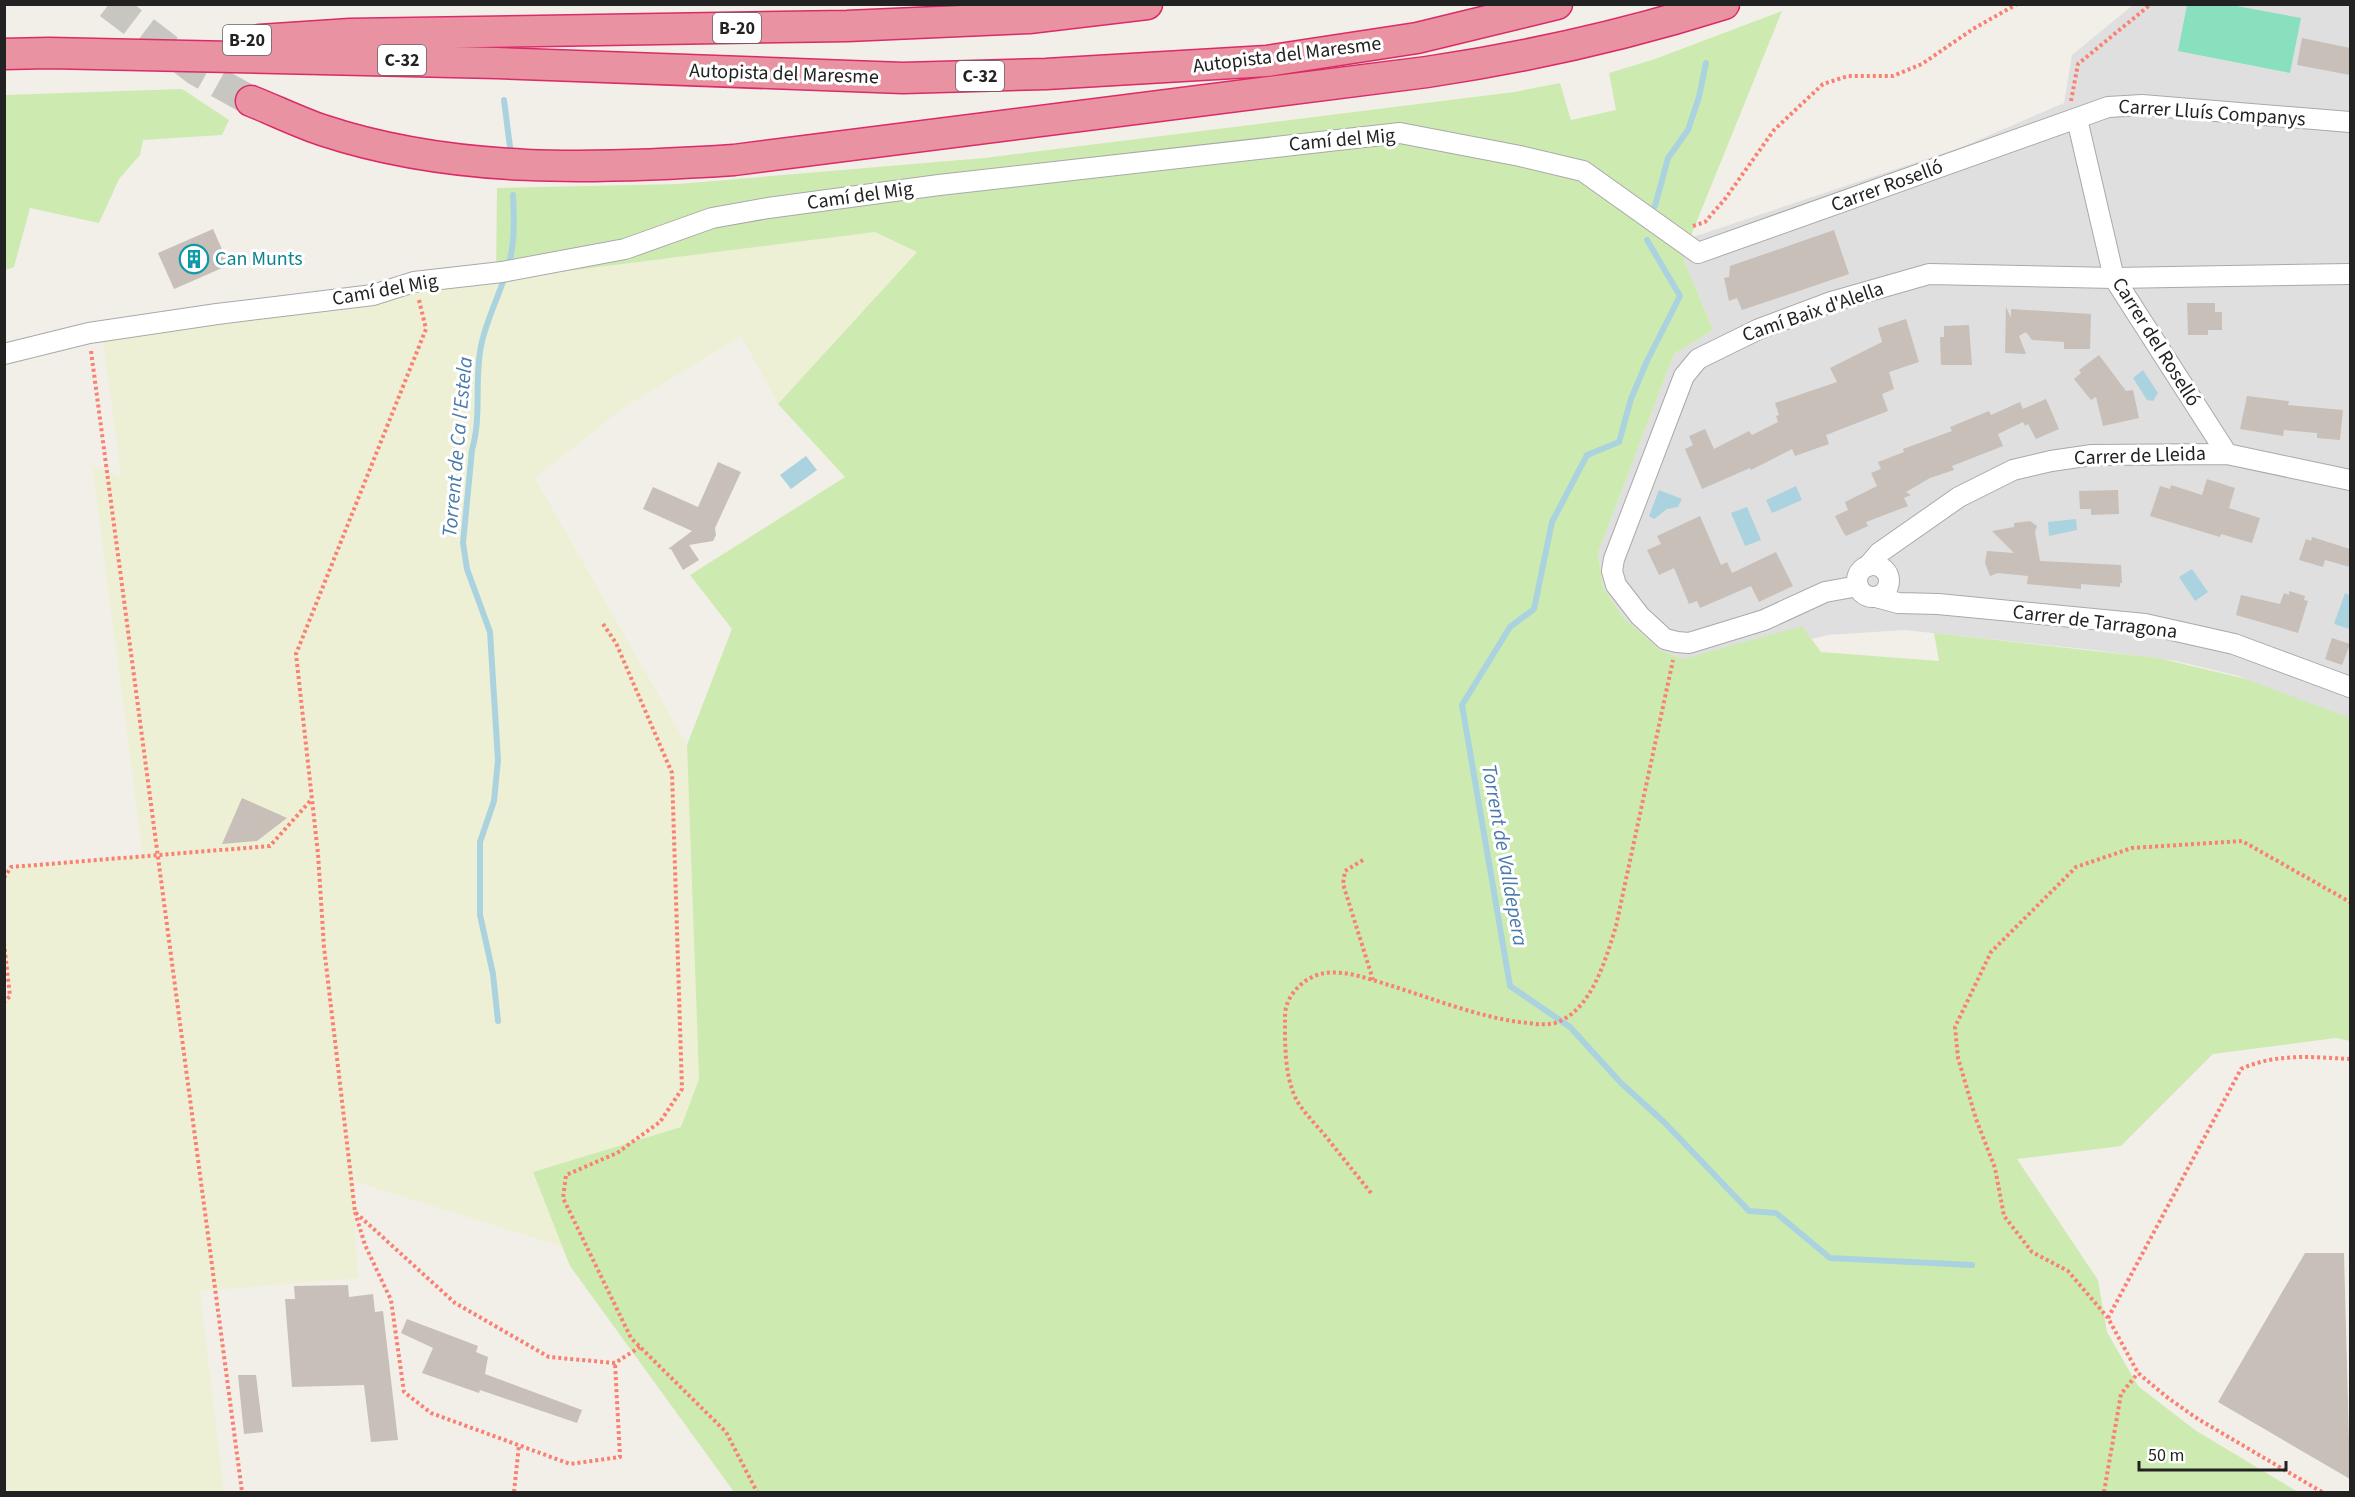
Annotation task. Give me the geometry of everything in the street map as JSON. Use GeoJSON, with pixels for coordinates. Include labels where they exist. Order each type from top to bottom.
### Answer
{"type":"FeatureCollection","features":[{"type":"Feature","properties":{"kind":"highway","name":"B-20"},"geometry":{"type":"LineString","coordinates":[[50,52],[350,34],[858,26],[1029,18],[1147,4]]}},
{"type":"Feature","properties":{"kind":"highway","name":"Autopista del Maresme"},"geometry":{"type":"LineString","coordinates":[[4,54],[50,52],[497,63],[903,78],[1046,74],[1267,61],[1417,38],[1557,4]]}},
{"type":"Feature","properties":{"kind":"highway"},"geometry":{"type":"LineString","coordinates":[[251,100],[322,130],[411,152],[486,162],[637,167],[734,160],[859,146],[1427,72],[1512,59],[1593,41],[1651,27],[1724,4]]}},
{"type":"Feature","properties":{"kind":"highway"},"geometry":{"type":"LineString","coordinates":[[1207,66],[1427,72]]}},
{"type":"Feature","properties":{"kind":"street","name":"Carrer Lluís Companys"},"geometry":{"type":"LineString","coordinates":[[2072,121],[2108,107],[2124,105],[2350,123]]}},
{"type":"Feature","properties":{"kind":"street","name":"Carrer Roselló"},"geometry":{"type":"LineString","coordinates":[[1698,253],[2072,121]]}},
{"type":"Feature","properties":{"kind":"street","name":"Carrer del Roselló"},"geometry":{"type":"LineString","coordinates":[[2072,121],[2114,278],[2227,454]]}},
{"type":"Feature","properties":{"kind":"street","name":"Camí del Mig"},"geometry":{"type":"LineString","coordinates":[[4,354],[89,333],[217,314],[374,295],[414,282],[502,272],[625,249],[712,218],[768,208],[939,185],[1400,133],[1520,156],[1583,171],[1698,253]]}},
{"type":"Feature","properties":{"kind":"street","name":"Camí Baix d'Alella"},"geometry":{"type":"LineString","coordinates":[[1677,642],[1665,639],[1640,615],[1616,585],[1612,571],[1614,559],[1684,376],[1698,360],[1748,333],[1810,309],[1929,274],[2114,278],[2350,274]]}},
{"type":"Feature","properties":{"kind":"street","name":"Carrer de Lleida"},"geometry":{"type":"LineString","coordinates":[[1868,566],[1879,553],[1959,497],[2013,470],[2092,454],[2227,454],[2350,480]]}},
{"type":"Feature","properties":{"kind":"street","name":"Carrer de Lleida"},"geometry":{"type":"LineString","coordinates":[[1888,577],[1910,533]]}},
{"type":"Feature","properties":{"kind":"street"},"geometry":{"type":"LineString","coordinates":[[1868,566],[1879,566],[1888,577],[1885,593],[1876,597],[1863,594],[1858,586],[1858,576],[1868,566]]}},
{"type":"Feature","properties":{"kind":"street","name":"Carrer de Tarragona"},"geometry":{"type":"LineString","coordinates":[[1888,577],[1938,604]]}},
{"type":"Feature","properties":{"kind":"street"},"geometry":{"type":"LineString","coordinates":[[1677,642],[1689,643],[1764,620],[1825,592],[1858,586]]}},
{"type":"Feature","properties":{"kind":"street","name":"Carrer de Tarragona"},"geometry":{"type":"LineString","coordinates":[[1876,597],[1898,603],[1938,604],[2145,624],[2234,644],[2350,687]]}},
{"type":"Feature","properties":{"kind":"path"},"geometry":{"type":"LineString","coordinates":[[1671,234],[1705,222],[1725,199],[1774,129],[1822,84],[1848,76],[1893,76],[1922,64],[1973,29],[2017,4]]}},
{"type":"Feature","properties":{"kind":"path"},"geometry":{"type":"LineString","coordinates":[[2072,121],[2078,64],[2151,4]]}},
{"type":"Feature","properties":{"kind":"path"},"geometry":{"type":"LineString","coordinates":[[414,282],[426,329],[296,654],[312,799],[324,947],[355,1212],[365,1245],[391,1300],[404,1392],[431,1413],[570,1464],[620,1457],[615,1363]]}},
{"type":"Feature","properties":{"kind":"path"},"geometry":{"type":"LineString","coordinates":[[89,333],[242,1492]]}},
{"type":"Feature","properties":{"kind":"path"},"geometry":{"type":"LineString","coordinates":[[603,624],[616,643],[672,773],[682,1089],[660,1122],[617,1153],[566,1175],[563,1198],[631,1338],[726,1432],[757,1492]]}},
{"type":"Feature","properties":{"kind":"path"},"geometry":{"type":"LineString","coordinates":[[1371,1193],[1297,1100],[1284,1055],[1285,1009],[1290,998],[1302,983],[1313,976],[1327,973],[1349,974],[1498,1019],[1540,1025],[1552,1024],[1575,1011],[1597,976],[1616,926],[1677,642]]}},
{"type":"Feature","properties":{"kind":"path"},"geometry":{"type":"LineString","coordinates":[[4,878],[11,867],[270,846],[312,799]]}},
{"type":"Feature","properties":{"kind":"path"},"geometry":{"type":"LineString","coordinates":[[2322,1492],[2198,1419],[2168,1398],[2139,1372],[2108,1318],[2068,1271],[2032,1252],[2004,1216],[1995,1168],[1973,1109],[1958,1058],[1955,1027],[1991,952],[2076,867],[2132,848],[2242,841],[2350,902]]}},
{"type":"Feature","properties":{"kind":"path"},"geometry":{"type":"LineString","coordinates":[[1363,860],[1345,871],[1343,884],[1373,981]]}},
{"type":"Feature","properties":{"kind":"path"},"geometry":{"type":"LineString","coordinates":[[4,943],[10,996],[4,1002]]}},
{"type":"Feature","properties":{"kind":"path"},"geometry":{"type":"LineString","coordinates":[[2108,1318],[2241,1069],[2259,1061],[2298,1056],[2350,1059]]}},
{"type":"Feature","properties":{"kind":"path"},"geometry":{"type":"LineString","coordinates":[[355,1212],[455,1303],[549,1357],[615,1363],[640,1347]]}},
{"type":"Feature","properties":{"kind":"path"},"geometry":{"type":"LineString","coordinates":[[2104,1492],[2121,1394],[2139,1372]]}},
{"type":"Feature","properties":{"kind":"path"},"geometry":{"type":"LineString","coordinates":[[514,1492],[519,1445]]}},
{"type":"Feature","properties":{"kind":"shaded area"},"geometry":{"type":"Polygon","coordinates":[[[2133,5],[2350,5],[2350,719],[2285,696],[2239,676],[2176,661],[1904,630],[1828,635],[1796,643],[1683,659],[1660,650],[1623,617],[1603,587],[1598,553],[1674,354],[1713,330],[1684,260],[1690,238],[1962,147],[2064,103],[2072,55],[2133,5]]]}},
{"type":"Feature","properties":{"kind":"green space"},"geometry":{"type":"Polygon","coordinates":[[[2187,5],[2231,5],[2301,18],[2290,73],[2178,51],[2187,5]]]}},
{"type":"Feature","properties":{"kind":"green space"},"geometry":{"type":"Polygon","coordinates":[[[1782,11],[1690,238],[1684,260],[1713,330],[1674,354],[1598,553],[1603,587],[1623,617],[1660,650],[1683,659],[1802,626],[1821,652],[1939,661],[1934,633],[2158,658],[2246,679],[2350,718],[2350,1041],[2336,1038],[2213,1054],[2121,1146],[2017,1159],[2098,1280],[2107,1332],[2138,1386],[2195,1430],[2298,1492],[734,1492],[570,1266],[533,1172],[681,1127],[699,1079],[687,745],[732,629],[690,575],[845,477],[778,404],[917,252],[875,232],[496,280],[497,188],[678,184],[984,158],[1514,92],[1560,83],[1571,120],[1616,110],[1609,73],[1655,59],[1782,11]]]}},
{"type":"Feature","properties":{"kind":"green space"},"geometry":{"type":"Polygon","coordinates":[[[182,89],[229,120],[222,135],[143,140],[140,155],[119,179],[99,223],[30,208],[14,267],[5,270],[5,95],[182,89]]]}},
{"type":"Feature","properties":{"kind":"green space"},"geometry":{"type":"Polygon","coordinates":[[[875,232],[917,252],[778,404],[741,336],[623,408],[535,478],[687,745],[699,1079],[681,1127],[534,1172],[563,1247],[353,1181],[358,1278],[200,1291],[224,1492],[5,1492],[4,1002],[10,995],[4,943],[4,878],[11,867],[143,856],[92,465],[121,477],[103,340],[496,280],[875,232]]]}},
{"type":"Feature","properties":{"kind":"water"},"geometry":{"type":"Polygon","coordinates":[[[2143,370],[2158,393],[2153,401],[2147,400],[2133,378],[2143,370]]]}},
{"type":"Feature","properties":{"kind":"water"},"geometry":{"type":"Polygon","coordinates":[[[806,456],[817,470],[791,489],[780,475],[806,456]]]}},
{"type":"Feature","properties":{"kind":"water"},"geometry":{"type":"Polygon","coordinates":[[[1796,486],[1802,500],[1772,513],[1766,500],[1796,486]]]}},
{"type":"Feature","properties":{"kind":"water"},"geometry":{"type":"Polygon","coordinates":[[[1659,490],[1682,499],[1678,507],[1667,509],[1654,519],[1649,516],[1659,490]]]}},
{"type":"Feature","properties":{"kind":"water"},"geometry":{"type":"Polygon","coordinates":[[[1747,507],[1761,540],[1745,546],[1731,513],[1747,507]]]}},
{"type":"Feature","properties":{"kind":"water"},"geometry":{"type":"Polygon","coordinates":[[[2076,519],[2077,530],[2049,536],[2048,522],[2076,519]]]}},
{"type":"Feature","properties":{"kind":"water"},"geometry":{"type":"Polygon","coordinates":[[[2192,569],[2208,592],[2195,601],[2179,577],[2192,569]]]}},
{"type":"Feature","properties":{"kind":"water"},"geometry":{"type":"Polygon","coordinates":[[[2345,593],[2350,595],[2349,629],[2334,624],[2345,593]]]}},
{"type":"Feature","properties":{"kind":"building"},"geometry":{"type":"Polygon","coordinates":[[[2302,38],[2350,48],[2350,75],[2297,65],[2302,38]]]}},
{"type":"Feature","properties":{"kind":"building","name":"Can Munts"},"geometry":{"type":"Polygon","coordinates":[[[213,229],[229,265],[174,289],[158,253],[213,229]]]}},
{"type":"Feature","properties":{"kind":"building"},"geometry":{"type":"Polygon","coordinates":[[[1834,230],[1849,274],[1742,310],[1737,298],[1729,301],[1724,278],[1729,277],[1730,266],[1834,230]]]}},
{"type":"Feature","properties":{"kind":"building"},"geometry":{"type":"Polygon","coordinates":[[[2187,303],[2215,303],[2215,312],[2222,312],[2222,330],[2208,330],[2208,335],[2188,335],[2187,303]]]}},
{"type":"Feature","properties":{"kind":"building"},"geometry":{"type":"Polygon","coordinates":[[[2006,307],[2011,318],[2011,309],[2091,314],[2090,349],[2064,349],[2064,342],[2032,340],[2026,332],[2019,336],[2026,354],[2005,353],[2006,307]]]}},
{"type":"Feature","properties":{"kind":"building"},"geometry":{"type":"Polygon","coordinates":[[[1906,319],[1919,362],[1889,372],[1894,389],[1882,394],[1888,411],[1826,435],[1829,444],[1795,456],[1792,449],[1751,470],[1750,468],[1702,489],[1685,449],[1693,445],[1689,436],[1705,429],[1714,449],[1749,431],[1752,435],[1778,422],[1776,416],[1779,415],[1775,403],[1837,382],[1830,368],[1882,342],[1878,328],[1906,319]]]}},
{"type":"Feature","properties":{"kind":"building"},"geometry":{"type":"Polygon","coordinates":[[[1969,325],[1972,365],[1941,365],[1940,337],[1944,337],[1944,326],[1969,325]]]}},
{"type":"Feature","properties":{"kind":"building"},"geometry":{"type":"Polygon","coordinates":[[[2099,355],[2126,391],[2133,390],[2139,418],[2103,426],[2096,397],[2091,400],[2074,379],[2081,373],[2079,370],[2099,355]]]}},
{"type":"Feature","properties":{"kind":"building"},"geometry":{"type":"Polygon","coordinates":[[[2247,396],[2289,401],[2288,405],[2343,410],[2340,440],[2317,438],[2317,433],[2284,430],[2283,436],[2240,429],[2247,396]]]}},
{"type":"Feature","properties":{"kind":"building"},"geometry":{"type":"Polygon","coordinates":[[[2046,399],[2059,429],[2036,439],[2028,424],[2025,426],[2023,422],[1998,434],[2003,446],[1952,466],[1954,470],[1930,478],[1906,492],[1911,495],[1904,498],[1908,506],[1866,522],[1868,526],[1846,536],[1843,532],[1835,516],[1848,510],[1845,502],[1877,486],[1871,473],[1881,469],[1878,462],[1904,452],[1903,449],[1952,431],[1950,427],[1989,411],[1991,415],[2020,402],[2023,409],[2046,399]]]}},
{"type":"Feature","properties":{"kind":"building"},"geometry":{"type":"Polygon","coordinates":[[[718,462],[741,472],[715,528],[716,535],[713,541],[689,545],[699,560],[683,570],[671,549],[668,549],[692,531],[643,509],[653,487],[698,507],[718,462]]]}},
{"type":"Feature","properties":{"kind":"building"},"geometry":{"type":"Polygon","coordinates":[[[2207,479],[2235,488],[2229,508],[2260,518],[2252,543],[2221,534],[2220,537],[2150,516],[2160,486],[2170,489],[2171,485],[2202,495],[2207,479]]]}},
{"type":"Feature","properties":{"kind":"building"},"geometry":{"type":"Polygon","coordinates":[[[2118,490],[2119,514],[2091,515],[2091,509],[2080,509],[2079,491],[2118,490]]]}},
{"type":"Feature","properties":{"kind":"building"},"geometry":{"type":"Polygon","coordinates":[[[1700,516],[1721,565],[1727,562],[1732,573],[1776,552],[1793,586],[1759,602],[1751,586],[1700,608],[1697,601],[1689,604],[1674,568],[1659,575],[1647,550],[1661,544],[1657,536],[1700,516]]]}},
{"type":"Feature","properties":{"kind":"building"},"geometry":{"type":"Polygon","coordinates":[[[2030,521],[2037,526],[2035,532],[2040,561],[2121,565],[2122,583],[2120,587],[2081,584],[2081,589],[2027,584],[2028,576],[1998,573],[1990,576],[1985,563],[1987,551],[2014,553],[1992,531],[2014,527],[2014,523],[2030,521]]]}},
{"type":"Feature","properties":{"kind":"building"},"geometry":{"type":"Polygon","coordinates":[[[2312,537],[2350,549],[2350,567],[2325,560],[2323,567],[2299,560],[2306,539],[2311,541],[2312,537]]]}},
{"type":"Feature","properties":{"kind":"building"},"geometry":{"type":"Polygon","coordinates":[[[2289,591],[2305,596],[2304,600],[2308,601],[2298,633],[2236,615],[2241,595],[2280,604],[2284,593],[2289,595],[2289,591]]]}},
{"type":"Feature","properties":{"kind":"building"},"geometry":{"type":"Polygon","coordinates":[[[2332,638],[2350,644],[2342,665],[2325,659],[2332,638]]]}},
{"type":"Feature","properties":{"kind":"building"},"geometry":{"type":"Polygon","coordinates":[[[242,798],[287,818],[257,841],[222,844],[242,798]]]}},
{"type":"Feature","properties":{"kind":"building"},"geometry":{"type":"Polygon","coordinates":[[[2305,1253],[2344,1253],[2350,1479],[2218,1402],[2305,1253]]]}},
{"type":"Feature","properties":{"kind":"building"},"geometry":{"type":"Polygon","coordinates":[[[348,1285],[349,1297],[373,1294],[375,1312],[383,1311],[398,1440],[371,1442],[364,1385],[292,1387],[285,1299],[295,1299],[294,1286],[348,1285]]]}},
{"type":"Feature","properties":{"kind":"building"},"geometry":{"type":"Polygon","coordinates":[[[407,1319],[478,1346],[476,1352],[488,1357],[485,1374],[582,1410],[577,1423],[422,1373],[433,1348],[401,1333],[407,1319]]]}},
{"type":"Feature","properties":{"kind":"building"},"geometry":{"type":"Polygon","coordinates":[[[238,1375],[256,1375],[263,1432],[244,1434],[238,1375]]]}},
{"type":"Feature","properties":{"kind":"waterway","name":"Torrent de Valldepera"},"geometry":{"type":"LineString","coordinates":[[1655,206],[1668,158],[1688,130],[1699,97],[1706,63]]}},
{"type":"Feature","properties":{"kind":"waterway","name":"Torrent de Ca l'Estela"},"geometry":{"type":"LineString","coordinates":[[504,100],[510,147]]}},
{"type":"Feature","properties":{"kind":"waterway","name":"Torrent de Ca l'Estela"},"geometry":{"type":"LineString","coordinates":[[498,1021],[493,974],[480,915],[480,842],[494,801],[498,760],[490,632],[467,569],[463,543],[472,450],[477,424],[479,359],[484,335],[512,251],[513,195]]}},
{"type":"Feature","properties":{"kind":"waterway","name":"Torrent de Valldepera"},"geometry":{"type":"LineString","coordinates":[[1647,240],[1680,296],[1647,361],[1631,399],[1619,442],[1587,455],[1552,522],[1534,609],[1510,627],[1462,705],[1510,986],[1570,1027],[1621,1083],[1664,1122],[1749,1211],[1776,1213],[1830,1258],[1972,1265]]}},
{"type":"Feature","properties":{"kind":"tunnel"},"geometry":{"type":"LineString","coordinates":[[109,4],[197,71],[251,101]]}},
{"type":"Feature","properties":{"kind":"place","name":"Can Munts"},"geometry":{"type":"Point","coordinates":[194,259]}}]}
